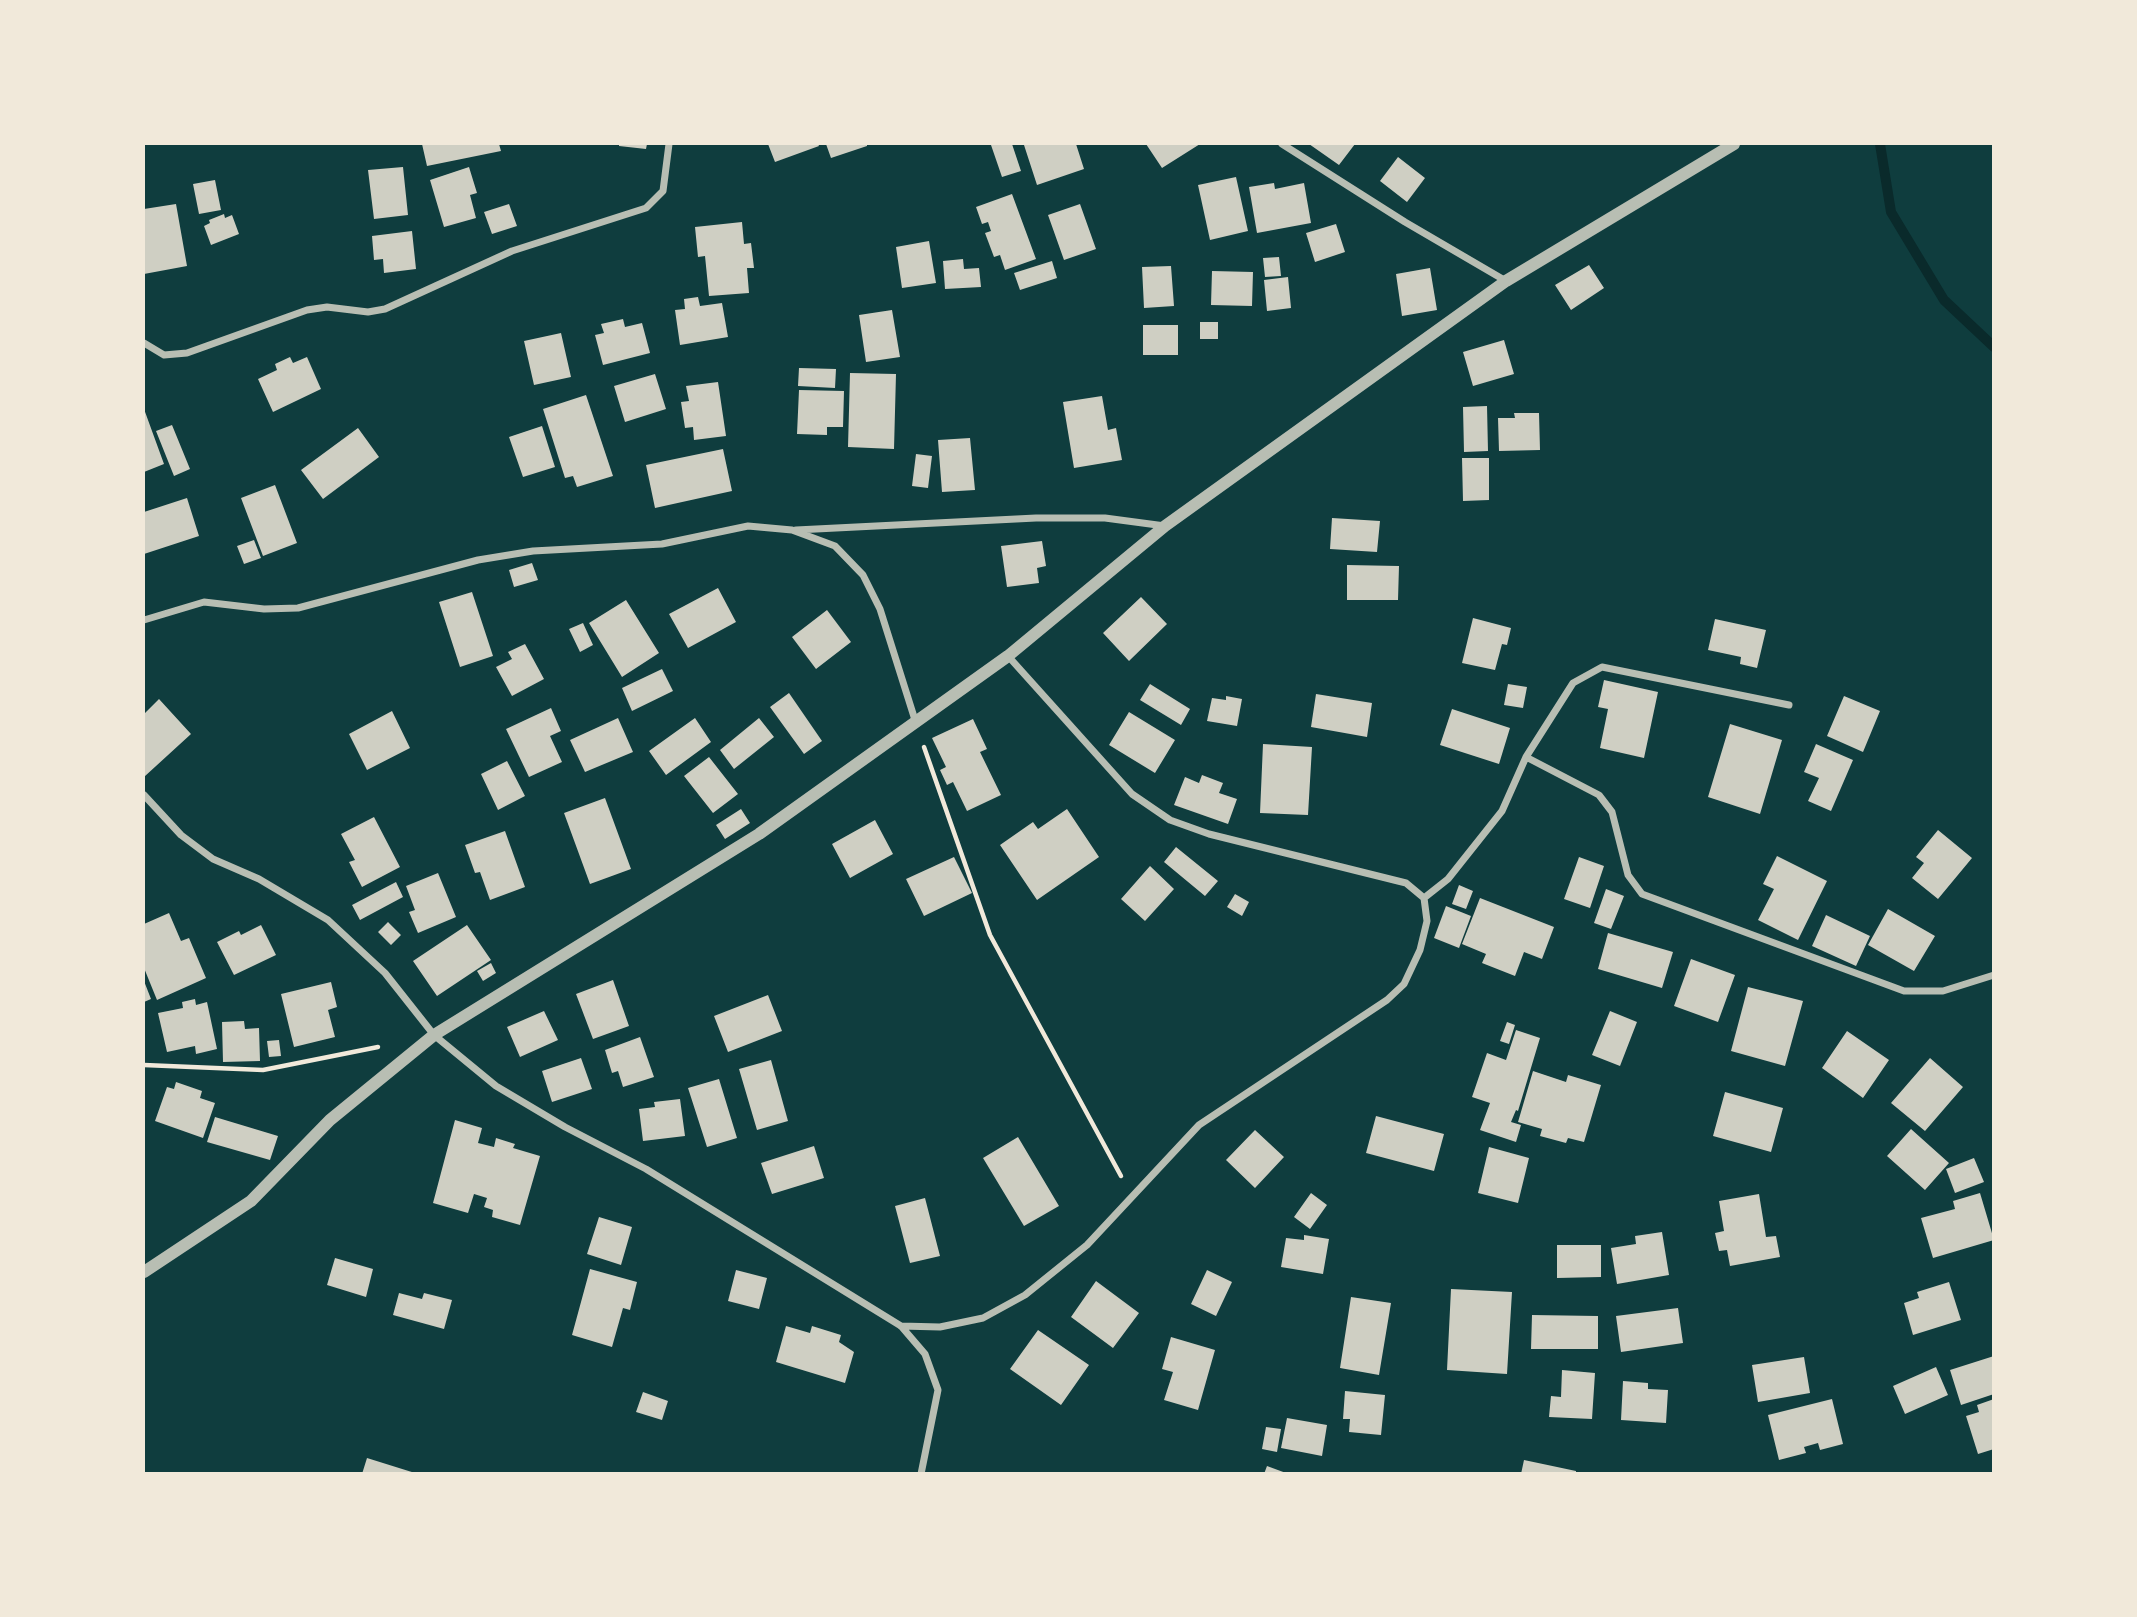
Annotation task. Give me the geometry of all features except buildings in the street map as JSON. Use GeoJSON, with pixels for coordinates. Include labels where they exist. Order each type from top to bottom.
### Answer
{"type":"FeatureCollection","features":[{"type":"Feature","properties":{"kind":"street"},"geometry":{"type":"LineString","coordinates":[[144,343],[164,355],[187,353],[307,310],[327,307],[368,312],[385,309],[512,251],[646,208],[663,191],[669,144]]}},
{"type":"Feature","properties":{"kind":"street"},"geometry":{"type":"LineString","coordinates":[[1282,144],[1405,222],[1506,281]]}},
{"type":"Feature","properties":{"kind":"street"},"geometry":{"type":"LineString","coordinates":[[144,1272],[251,1201],[330,1120],[434,1035],[759,834],[1008,656],[1165,526],[1506,281],[1734,144]]}},
{"type":"Feature","properties":{"kind":"street"},"geometry":{"type":"LineString","coordinates":[[144,620],[204,602],[264,609],[298,608],[478,560],[533,551],[662,544],[748,526],[792,530],[1036,518],[1105,518],[1165,526]]}},
{"type":"Feature","properties":{"kind":"street"},"geometry":{"type":"LineString","coordinates":[[792,530],[835,546],[863,575],[880,609],[915,720]]}},
{"type":"Feature","properties":{"kind":"street"},"geometry":{"type":"LineString","coordinates":[[901,1326],[940,1327],[983,1318],[1015,1301],[1087,1245],[1199,1125],[1387,1000],[1404,984],[1423,941],[1427,921],[1424,898],[1406,883],[1209,834],[1170,820],[1132,794],[1008,656]]}},
{"type":"Feature","properties":{"kind":"street"},"geometry":{"type":"LineString","coordinates":[[1424,898],[1448,879],[1502,811],[1526,757],[1573,683],[1602,667],[1789,705]]}},
{"type":"Feature","properties":{"kind":"street"},"geometry":{"type":"LineString","coordinates":[[1526,757],[1599,795],[1612,812],[1628,875],[1642,894],[1904,990],[1943,991],[1993,975]]}},
{"type":"Feature","properties":{"kind":"street"},"geometry":{"type":"LineString","coordinates":[[144,795],[181,835],[213,859],[259,879],[328,920],[384,974],[434,1035],[496,1086],[565,1127],[646,1169],[901,1326],[925,1354],[938,1390],[921,1474]]}},
{"type":"Feature","properties":{"kind":"path"},"geometry":{"type":"LineString","coordinates":[[915,720],[990,935],[1132,1195]]}},
{"type":"Feature","properties":{"kind":"path"},"geometry":{"type":"LineString","coordinates":[[144,1065],[263,1070],[382,1046]]}},
{"type":"Feature","properties":{"kind":"waterway"},"geometry":{"type":"LineString","coordinates":[[1880,144],[1891,212],[1944,300],[1994,347]]}}]}
